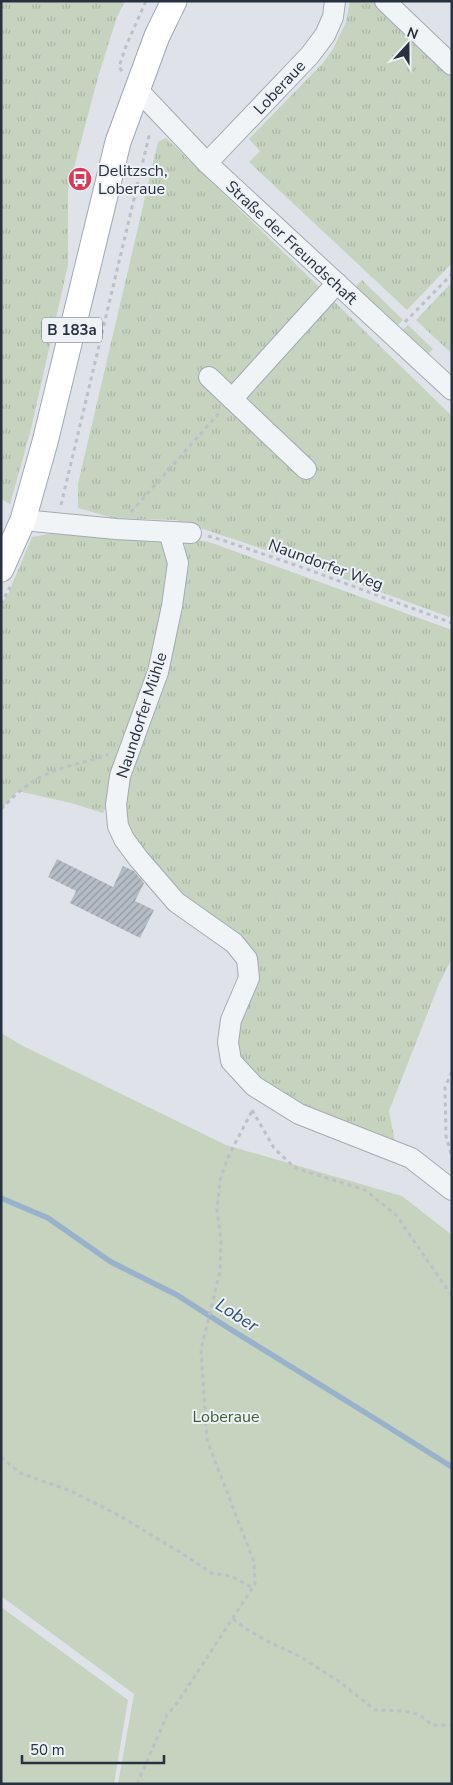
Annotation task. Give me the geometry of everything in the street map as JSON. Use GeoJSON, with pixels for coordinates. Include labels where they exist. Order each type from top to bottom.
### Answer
{"type":"FeatureCollection","features":[{"type":"Feature","properties":{"kind":"main road","name":"B 183a"},"geometry":{"type":"LineString","coordinates":[[1,569],[23,520],[45,442],[118,142],[157,36],[174,1]]}},
{"type":"Feature","properties":{"kind":"street","name":"Loberaue"},"geometry":{"type":"LineString","coordinates":[[207,163],[315,48],[325,35],[333,17],[335,1]]}},
{"type":"Feature","properties":{"kind":"street"},"geometry":{"type":"LineString","coordinates":[[385,1],[452,65]]}},
{"type":"Feature","properties":{"kind":"street","name":"Straße der Freundschaft"},"geometry":{"type":"LineString","coordinates":[[136,89],[207,163],[452,390]]}},
{"type":"Feature","properties":{"kind":"street"},"geometry":{"type":"LineString","coordinates":[[232,399],[337,283]]}},
{"type":"Feature","properties":{"kind":"street"},"geometry":{"type":"LineString","coordinates":[[209,377],[306,469]]}},
{"type":"Feature","properties":{"kind":"street"},"geometry":{"type":"LineString","coordinates":[[23,520],[116,529],[191,533]]}},
{"type":"Feature","properties":{"kind":"street","name":"Naundorfer Mühle"},"geometry":{"type":"LineString","coordinates":[[169,532],[178,563],[172,606],[158,672],[120,776],[116,805],[118,826],[124,839],[176,902],[234,943],[247,959],[249,978],[231,1020],[228,1042],[231,1062],[254,1086],[299,1114],[411,1158],[452,1190]]}},
{"type":"Feature","properties":{"kind":"path"},"geometry":{"type":"LineString","coordinates":[[57,523],[156,111]]}},
{"type":"Feature","properties":{"kind":"path"},"geometry":{"type":"LineString","coordinates":[[393,336],[452,274]]}},
{"type":"Feature","properties":{"kind":"path"},"geometry":{"type":"LineString","coordinates":[[116,529],[232,399]]}},
{"type":"Feature","properties":{"kind":"path","name":"Naundorfer Weg"},"geometry":{"type":"LineString","coordinates":[[191,533],[225,541],[452,624]]}},
{"type":"Feature","properties":{"kind":"path"},"geometry":{"type":"LineString","coordinates":[[1,810],[18,791],[39,778],[108,755],[134,742]]}},
{"type":"Feature","properties":{"kind":"path"},"geometry":{"type":"LineString","coordinates":[[452,1072],[445,1087],[446,1136],[452,1157]]}},
{"type":"Feature","properties":{"kind":"path"},"geometry":{"type":"LineString","coordinates":[[249,1103],[274,1148],[295,1168],[365,1190],[396,1215],[452,1296]]}},
{"type":"Feature","properties":{"kind":"path"},"geometry":{"type":"LineString","coordinates":[[137,1784],[167,1715],[178,1702],[255,1584],[254,1562],[207,1440],[201,1350],[220,1271],[221,1241],[217,1210],[220,1180],[228,1157],[252,1111]]}},
{"type":"Feature","properties":{"kind":"path"},"geometry":{"type":"LineString","coordinates":[[1,1457],[20,1473],[71,1491],[120,1516],[212,1573],[230,1576],[253,1588]]}},
{"type":"Feature","properties":{"kind":"path"},"geometry":{"type":"LineString","coordinates":[[233,1619],[248,1630],[299,1656],[340,1682],[375,1710],[405,1711],[420,1714],[432,1725],[452,1725]]}},
{"type":"Feature","properties":{"kind":"green space"},"geometry":{"type":"Polygon","coordinates":[[[1,1],[125,1],[117,17],[98,77],[68,190],[68,265],[30,433],[10,504],[1,499],[1,1]]]}},
{"type":"Feature","properties":{"kind":"green space"},"geometry":{"type":"Polygon","coordinates":[[[350,1],[381,1],[452,70],[452,263],[407,310],[249,162],[260,151],[249,139],[323,63],[333,49],[346,22],[350,1]]]}},
{"type":"Feature","properties":{"kind":"green space"},"geometry":{"type":"Polygon","coordinates":[[[166,138],[452,416],[452,618],[251,545],[176,520],[113,518],[78,508],[78,484],[158,142],[166,138]]]}},
{"type":"Feature","properties":{"kind":"green space"},"geometry":{"type":"Polygon","coordinates":[[[362,280],[403,320],[395,328],[354,288],[362,280]]]}},
{"type":"Feature","properties":{"kind":"green space"},"geometry":{"type":"Polygon","coordinates":[[[452,282],[452,354],[416,320],[452,282]]]}},
{"type":"Feature","properties":{"kind":"green space"},"geometry":{"type":"Polygon","coordinates":[[[408,325],[433,349],[425,356],[400,332],[408,325]]]}},
{"type":"Feature","properties":{"kind":"green space"},"geometry":{"type":"Polygon","coordinates":[[[116,529],[169,532],[184,577],[185,538],[209,542],[452,630],[452,958],[439,984],[389,1111],[395,1142],[298,1107],[255,1079],[234,1050],[237,1019],[254,981],[128,834],[120,776],[103,813],[71,803],[18,791],[1,809],[1,604],[8,594],[32,537],[54,533],[116,529]]]}},
{"type":"Feature","properties":{"kind":"green space","name":"Loberaue"},"geometry":{"type":"Polygon","coordinates":[[[1,1033],[23,1046],[226,1145],[402,1196],[452,1235],[452,1784],[118,1784],[134,1694],[1,1596],[1,1033]]]}},
{"type":"Feature","properties":{"kind":"green space"},"geometry":{"type":"Polygon","coordinates":[[[1,1607],[128,1700],[114,1784],[1,1784],[1,1607]]]}},
{"type":"Feature","properties":{"kind":"building"},"geometry":{"type":"Polygon","coordinates":[[[57,859],[113,887],[123,866],[134,871],[144,883],[135,901],[154,910],[140,938],[70,903],[76,891],[48,877],[57,859]]]}},
{"type":"Feature","properties":{"kind":"waterway","name":"Lober"},"geometry":{"type":"LineString","coordinates":[[1,1198],[48,1218],[111,1262],[177,1295],[452,1467]]}},
{"type":"Feature","properties":{"kind":"place","name":"Delitzsch, Loberaue"},"geometry":{"type":"Point","coordinates":[80,179]}}]}
